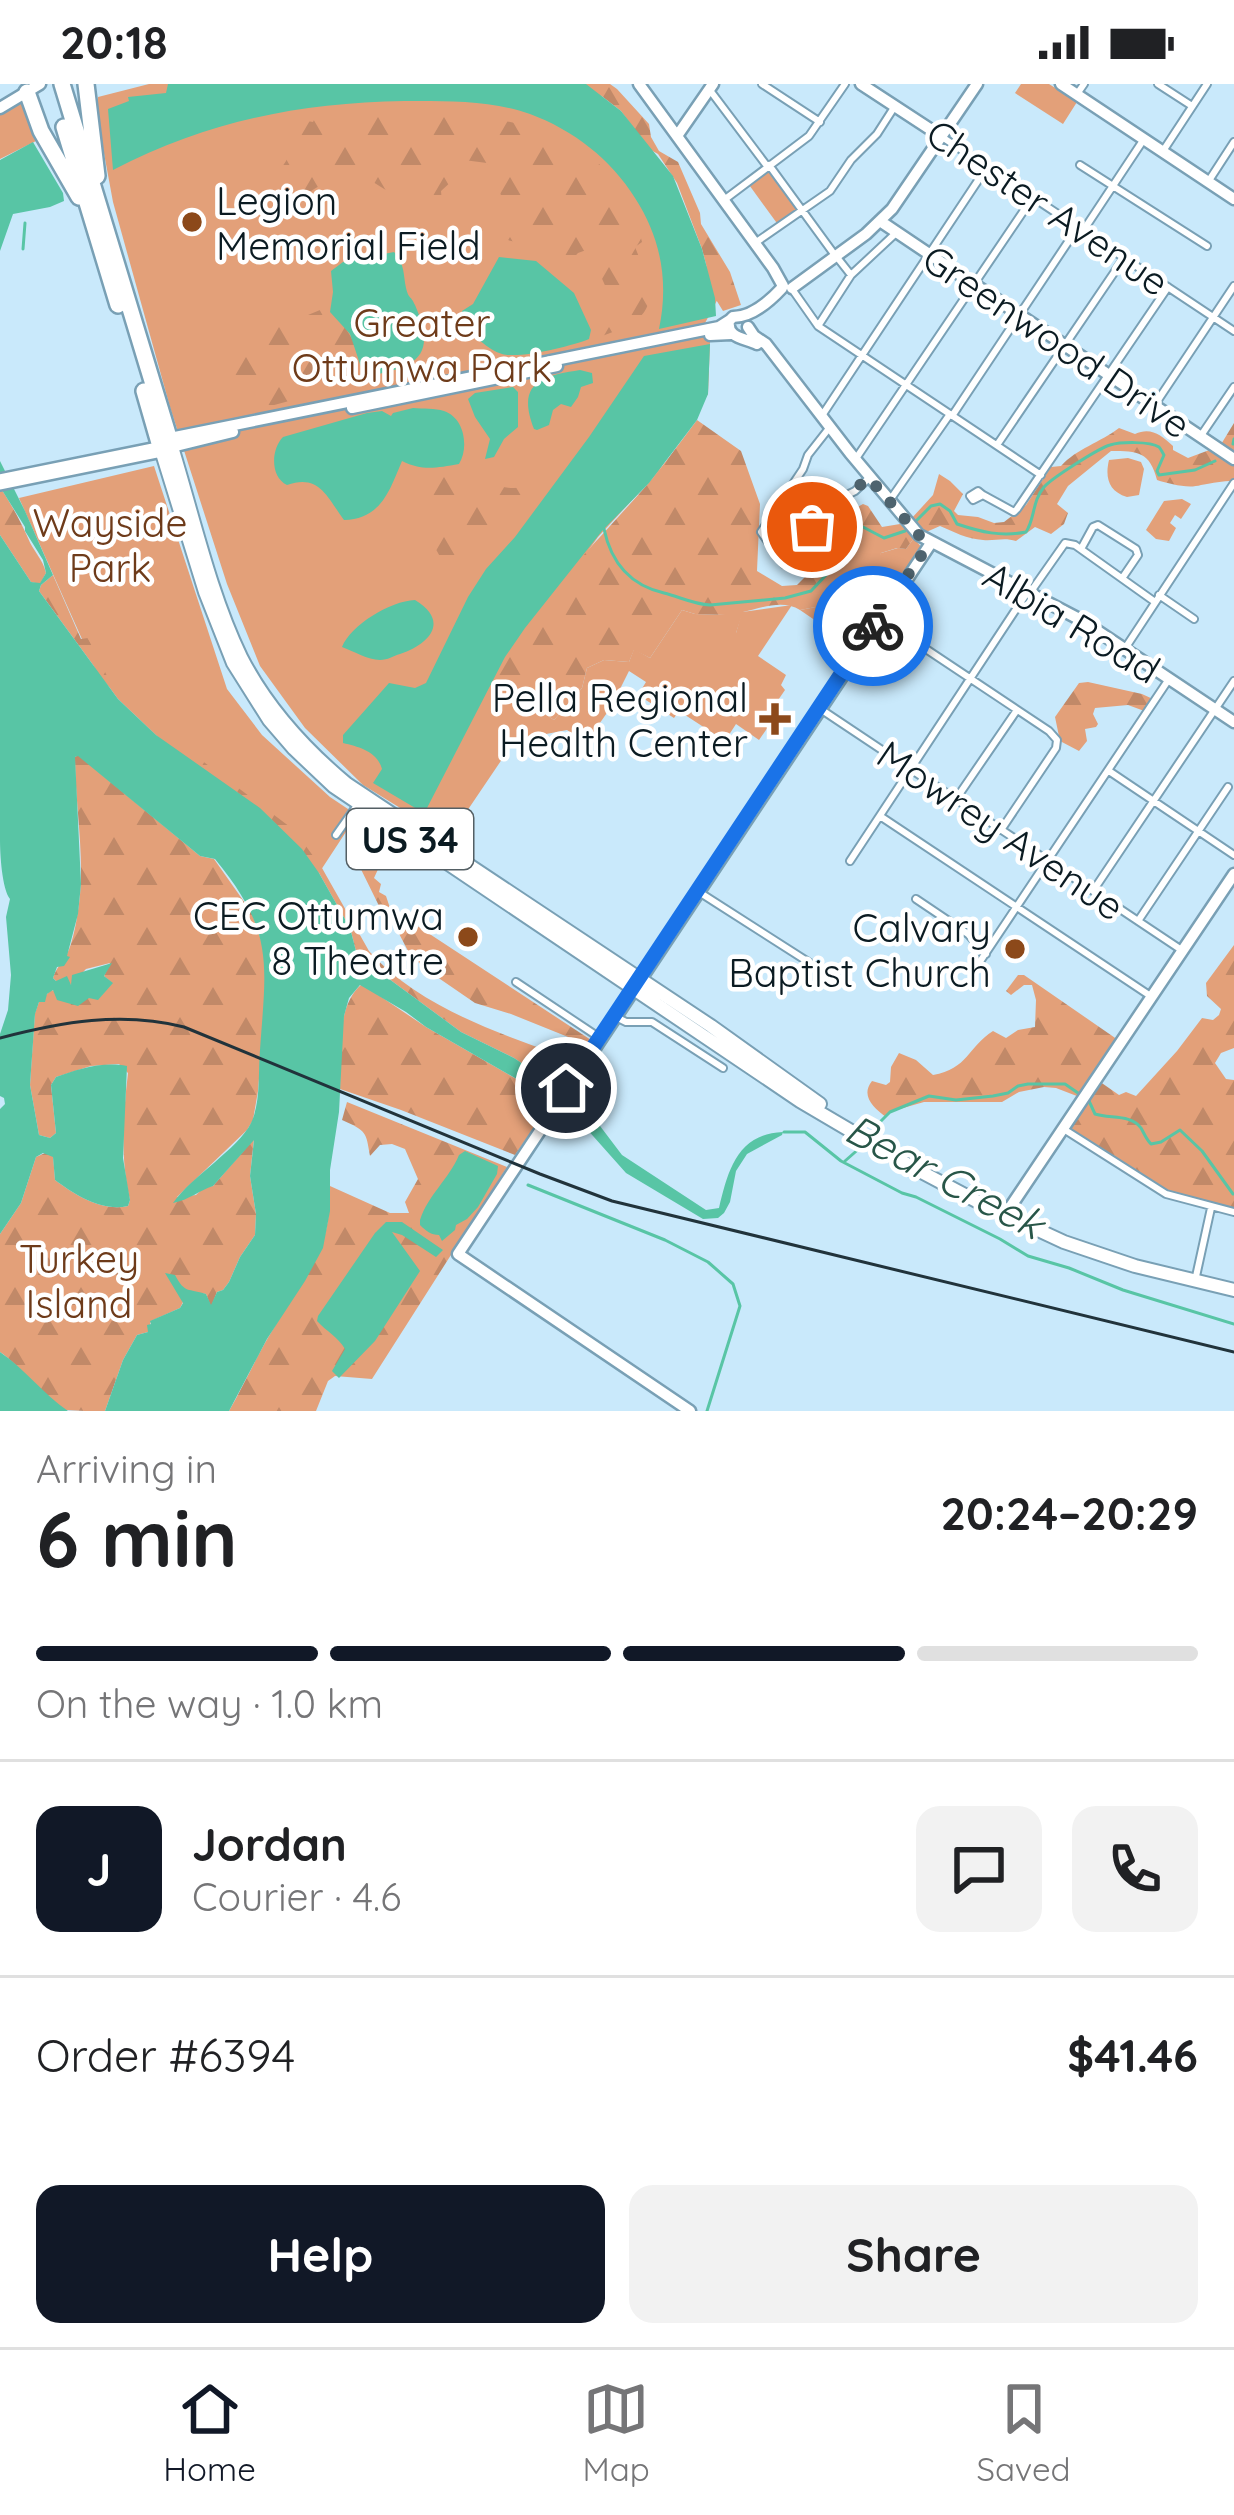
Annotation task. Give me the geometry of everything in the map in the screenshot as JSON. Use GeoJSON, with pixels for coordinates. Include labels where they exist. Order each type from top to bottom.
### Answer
{"type":"FeatureCollection","features":[{"type":"Feature","properties":{"kind":"highway"},"geometry":{"type":"LineString","coordinates":[[86,84],[100,227]]}},
{"type":"Feature","properties":{"kind":"highway"},"geometry":{"type":"LineString","coordinates":[[46,86],[41,131],[100,227]]}},
{"type":"Feature","properties":{"kind":"highway","name":"US 34"},"geometry":{"type":"LineString","coordinates":[[46,86],[100,227],[165,444]]}},
{"type":"Feature","properties":{"kind":"highway"},"geometry":{"type":"LineString","coordinates":[[0,478],[165,444]]}},
{"type":"Feature","properties":{"kind":"main road"},"geometry":{"type":"LineString","coordinates":[[639,84],[789,289]]}},
{"type":"Feature","properties":{"kind":"main road","name":"Chester Avenue"},"geometry":{"type":"LineString","coordinates":[[861,84],[942,137]]}},
{"type":"Feature","properties":{"kind":"main road"},"geometry":{"type":"LineString","coordinates":[[1061,84],[1080,89],[1234,199]]}},
{"type":"Feature","properties":{"kind":"main road"},"geometry":{"type":"LineString","coordinates":[[0,108],[46,86]]}},
{"type":"Feature","properties":{"kind":"main road"},"geometry":{"type":"LineString","coordinates":[[677,136],[711,87]]}},
{"type":"Feature","properties":{"kind":"main road"},"geometry":{"type":"LineString","coordinates":[[165,444],[740,327],[896,205],[972,89]]}},
{"type":"Feature","properties":{"kind":"main road","name":"Greenwood Drive"},"geometry":{"type":"LineString","coordinates":[[877,224],[1234,459]]}},
{"type":"Feature","properties":{"kind":"main road"},"geometry":{"type":"LineString","coordinates":[[165,444],[253,416],[719,326],[740,327]]}},
{"type":"Feature","properties":{"kind":"main road","name":"Albia Road"},"geometry":{"type":"LineString","coordinates":[[740,327],[775,356],[919,535],[1081,620],[1234,722]]}},
{"type":"Feature","properties":{"kind":"main road","name":"US 34"},"geometry":{"type":"LineString","coordinates":[[165,444],[242,658],[294,734],[361,800],[810,1096],[849,1128],[931,1178],[1064,1242],[1120,1262],[1234,1290]]}},
{"type":"Feature","properties":{"kind":"main road"},"geometry":{"type":"LineString","coordinates":[[919,535],[921,556]]}},
{"type":"Feature","properties":{"kind":"main road"},"geometry":{"type":"LineString","coordinates":[[690,1411],[458,1254],[931,543]]}},
{"type":"Feature","properties":{"kind":"main road"},"geometry":{"type":"LineString","coordinates":[[1004,1215],[1232,881]]}},
{"type":"Feature","properties":{"kind":"street"},"geometry":{"type":"LineString","coordinates":[[762,84],[820,122]]}},
{"type":"Feature","properties":{"kind":"street"},"geometry":{"type":"LineString","coordinates":[[724,200],[806,138],[845,84]]}},
{"type":"Feature","properties":{"kind":"street"},"geometry":{"type":"LineString","coordinates":[[1158,84],[1192,106]]}},
{"type":"Feature","properties":{"kind":"street"},"geometry":{"type":"LineString","coordinates":[[1162,151],[1208,84]]}},
{"type":"Feature","properties":{"kind":"street"},"geometry":{"type":"LineString","coordinates":[[711,87],[851,275]]}},
{"type":"Feature","properties":{"kind":"street"},"geometry":{"type":"LineString","coordinates":[[755,243],[833,187],[895,106]]}},
{"type":"Feature","properties":{"kind":"street","name":"Chester Avenue"},"geometry":{"type":"LineString","coordinates":[[942,137],[1234,331]]}},
{"type":"Feature","properties":{"kind":"street"},"geometry":{"type":"LineString","coordinates":[[889,502],[1144,139]]}},
{"type":"Feature","properties":{"kind":"street"},"geometry":{"type":"LineString","coordinates":[[1208,182],[1234,142]]}},
{"type":"Feature","properties":{"kind":"street"},"geometry":{"type":"LineString","coordinates":[[1080,165],[1207,246]]}},
{"type":"Feature","properties":{"kind":"street"},"geometry":{"type":"LineString","coordinates":[[869,478],[830,505],[787,561],[761,532],[803,469],[862,355],[987,167]]}},
{"type":"Feature","properties":{"kind":"street"},"geometry":{"type":"LineString","coordinates":[[855,459],[1033,197]]}},
{"type":"Feature","properties":{"kind":"street"},"geometry":{"type":"LineString","coordinates":[[818,326],[851,275],[896,233]]}},
{"type":"Feature","properties":{"kind":"street"},"geometry":{"type":"LineString","coordinates":[[997,446],[1124,258]]}},
{"type":"Feature","properties":{"kind":"street"},"geometry":{"type":"LineString","coordinates":[[1154,406],[1234,286]]}},
{"type":"Feature","properties":{"kind":"street"},"geometry":{"type":"LineString","coordinates":[[983,496],[1014,512],[1168,287]]}},
{"type":"Feature","properties":{"kind":"street"},"geometry":{"type":"LineString","coordinates":[[789,289],[818,326],[1041,475]]}},
{"type":"Feature","properties":{"kind":"street"},"geometry":{"type":"LineString","coordinates":[[1201,437],[1234,387]]}},
{"type":"Feature","properties":{"kind":"street"},"geometry":{"type":"LineString","coordinates":[[1124,650],[1234,483]]}},
{"type":"Feature","properties":{"kind":"street"},"geometry":{"type":"LineString","coordinates":[[1081,549],[1095,525],[1136,549],[1138,555],[1123,577]]}},
{"type":"Feature","properties":{"kind":"street"},"geometry":{"type":"LineString","coordinates":[[850,861],[1028,591],[1065,543],[1194,619]]}},
{"type":"Feature","properties":{"kind":"street"},"geometry":{"type":"LineString","coordinates":[[878,617],[1049,731],[1058,746],[1001,830]]}},
{"type":"Feature","properties":{"kind":"street"},"geometry":{"type":"LineString","coordinates":[[975,969],[1169,680]]}},
{"type":"Feature","properties":{"kind":"street"},"geometry":{"type":"LineString","coordinates":[[1093,891],[1234,681]]}},
{"type":"Feature","properties":{"kind":"street","name":"Mowrey Avenue"},"geometry":{"type":"LineString","coordinates":[[819,708],[1183,951]]}},
{"type":"Feature","properties":{"kind":"street"},"geometry":{"type":"LineString","coordinates":[[956,799],[1017,710]]}},
{"type":"Feature","properties":{"kind":"street"},"geometry":{"type":"LineString","coordinates":[[1109,771],[1234,855]]}},
{"type":"Feature","properties":{"kind":"street"},"geometry":{"type":"LineString","coordinates":[[1138,921],[1228,787]]}},
{"type":"Feature","properties":{"kind":"street"},"geometry":{"type":"LineString","coordinates":[[336,836],[361,800]]}},
{"type":"Feature","properties":{"kind":"street"},"geometry":{"type":"LineString","coordinates":[[880,816],[1152,997]]}},
{"type":"Feature","properties":{"kind":"street"},"geometry":{"type":"LineString","coordinates":[[698,891],[838,981]]}},
{"type":"Feature","properties":{"kind":"street"},"geometry":{"type":"LineString","coordinates":[[916,899],[968,934],[986,954]]}},
{"type":"Feature","properties":{"kind":"street"},"geometry":{"type":"LineString","coordinates":[[516,982],[600,1038]]}},
{"type":"Feature","properties":{"kind":"street"},"geometry":{"type":"LineString","coordinates":[[614,1016],[626,1022],[652,1022],[723,1068]]}},
{"type":"Feature","properties":{"kind":"street"},"geometry":{"type":"LineString","coordinates":[[1062,1128],[1166,1194],[1234,1212]]}},
{"type":"Feature","properties":{"kind":"street"},"geometry":{"type":"LineString","coordinates":[[1195,1280],[1211,1207]]}},
{"type":"Feature","properties":{"kind":"green space","name":"Greater Ottumwa Park"},"geometry":{"type":"Polygon","coordinates":[[[149,84],[594,84],[722,291],[704,325],[710,342],[708,394],[658,472],[598,537],[494,681],[554,720],[582,688],[587,668],[604,660],[629,662],[634,649],[650,658],[682,610],[726,615],[736,633],[742,612],[792,605],[758,656],[786,675],[781,685],[785,690],[763,722],[768,727],[759,740],[736,724],[725,741],[679,711],[674,718],[638,695],[646,682],[629,671],[586,743],[567,730],[515,740],[442,848],[413,829],[418,819],[363,785],[305,728],[260,666],[227,584],[170,407],[113,202],[96,110],[98,97],[149,84]]]}},
{"type":"Feature","properties":{"kind":"green space"},"geometry":{"type":"Polygon","coordinates":[[[586,84],[610,84],[617,89],[649,124],[659,151],[678,162],[701,224],[730,272],[741,305],[723,311],[715,298],[677,183],[658,154],[621,111],[586,84]]]}},
{"type":"Feature","properties":{"kind":"green space"},"geometry":{"type":"Polygon","coordinates":[[[1021,84],[1049,84],[1077,102],[1063,124],[1015,93],[1021,84]]]}},
{"type":"Feature","properties":{"kind":"green space"},"geometry":{"type":"Polygon","coordinates":[[[20,99],[36,141],[0,159],[0,112],[20,99]]]}},
{"type":"Feature","properties":{"kind":"green space"},"geometry":{"type":"Polygon","coordinates":[[[422,112],[428,116],[430,130],[439,114],[528,126],[569,142],[604,169],[636,222],[642,242],[635,247],[641,262],[647,261],[650,292],[645,311],[629,325],[602,336],[599,322],[618,315],[589,249],[565,267],[520,243],[499,238],[507,209],[487,163],[456,159],[453,180],[441,191],[442,203],[405,202],[373,182],[349,179],[299,190],[282,167],[299,126],[307,121],[422,112]]]}},
{"type":"Feature","properties":{"kind":"green space"},"geometry":{"type":"Polygon","coordinates":[[[769,165],[802,209],[779,226],[747,182],[769,165]]]}},
{"type":"Feature","properties":{"kind":"green space"},"geometry":{"type":"Polygon","coordinates":[[[330,310],[355,340],[365,374],[324,369],[300,398],[252,411],[220,346],[246,343],[274,316],[330,310]]]}},
{"type":"Feature","properties":{"kind":"green space"},"geometry":{"type":"Polygon","coordinates":[[[697,420],[741,451],[760,504],[757,571],[782,586],[797,585],[827,561],[840,533],[836,519],[863,504],[882,527],[900,524],[914,538],[906,549],[881,553],[877,575],[862,586],[862,605],[855,607],[851,597],[825,597],[821,606],[800,610],[786,605],[764,607],[743,612],[736,633],[729,636],[722,633],[725,615],[682,610],[650,658],[634,650],[629,662],[604,660],[587,668],[582,688],[554,720],[493,681],[541,606],[697,420]]]}},
{"type":"Feature","properties":{"kind":"green space"},"geometry":{"type":"Polygon","coordinates":[[[1234,423],[1234,481],[1190,486],[1168,483],[1157,480],[1142,455],[1111,451],[1068,486],[1057,504],[1068,513],[1064,524],[1051,534],[1035,527],[1016,541],[983,540],[940,526],[924,533],[911,519],[933,495],[939,474],[963,494],[954,511],[958,515],[1004,522],[1026,505],[1051,467],[1061,466],[1119,428],[1135,434],[1156,433],[1188,458],[1220,446],[1234,423]]]}},
{"type":"Feature","properties":{"kind":"green space"},"geometry":{"type":"Polygon","coordinates":[[[1109,460],[1141,462],[1144,469],[1139,495],[1127,497],[1112,487],[1107,472],[1109,460]]]}},
{"type":"Feature","properties":{"kind":"green space","name":"Wayside Park"},"geometry":{"type":"Polygon","coordinates":[[[154,466],[227,689],[262,735],[330,797],[357,815],[319,873],[156,735],[98,675],[19,498],[154,466]]]}},
{"type":"Feature","properties":{"kind":"green space"},"geometry":{"type":"Polygon","coordinates":[[[471,467],[502,487],[539,484],[469,576],[443,562],[403,490],[419,479],[471,467]]]}},
{"type":"Feature","properties":{"kind":"green space"},"geometry":{"type":"Polygon","coordinates":[[[0,487],[45,568],[40,584],[31,582],[0,535],[0,487]]]}},
{"type":"Feature","properties":{"kind":"green space"},"geometry":{"type":"Polygon","coordinates":[[[1182,499],[1191,504],[1181,519],[1175,515],[1170,523],[1176,528],[1169,541],[1156,539],[1146,530],[1164,501],[1182,499]]]}},
{"type":"Feature","properties":{"kind":"green space"},"geometry":{"type":"Polygon","coordinates":[[[914,538],[922,548],[857,649],[800,610],[821,606],[824,597],[852,592],[881,553],[906,549],[914,538]]]}},
{"type":"Feature","properties":{"kind":"green space"},"geometry":{"type":"Polygon","coordinates":[[[53,575],[81,639],[88,638],[107,676],[156,726],[294,830],[322,868],[369,951],[437,1004],[572,1060],[575,1067],[560,1089],[514,1058],[461,1032],[362,959],[350,928],[301,849],[260,808],[156,735],[118,699],[39,591],[53,575]]]}},
{"type":"Feature","properties":{"kind":"green space"},"geometry":{"type":"Polygon","coordinates":[[[1079,683],[1155,700],[1147,712],[1128,705],[1095,708],[1098,724],[1085,729],[1087,741],[1079,751],[1060,741],[1055,717],[1079,683]]]}},
{"type":"Feature","properties":{"kind":"green space","name":"Turkey Island"},"geometry":{"type":"Polygon","coordinates":[[[78,755],[200,856],[214,859],[252,913],[266,955],[253,1120],[177,1197],[196,1195],[213,1186],[254,1139],[250,1176],[255,1235],[211,1307],[206,1294],[174,1285],[183,1302],[180,1308],[151,1321],[148,1332],[137,1335],[105,1411],[66,1410],[0,1352],[0,1234],[21,1203],[36,1157],[53,1155],[55,1180],[89,1201],[118,1207],[128,1206],[130,1200],[123,1136],[128,1073],[119,1064],[91,1066],[56,1077],[51,1085],[56,1133],[50,1138],[39,1135],[30,1085],[39,1002],[51,990],[100,997],[112,983],[104,976],[110,963],[86,969],[71,985],[53,978],[70,946],[80,897],[78,755]]]}},
{"type":"Feature","properties":{"kind":"green space"},"geometry":{"type":"Polygon","coordinates":[[[369,827],[379,835],[372,847],[377,856],[373,861],[380,865],[374,878],[390,908],[591,1040],[588,1045],[475,1003],[424,968],[381,910],[351,849],[369,827]]]}},
{"type":"Feature","properties":{"kind":"green space"},"geometry":{"type":"Polygon","coordinates":[[[1234,945],[1234,1048],[1221,1053],[1215,1063],[1226,1079],[1234,1080],[1234,1212],[1166,1194],[1062,1128],[1082,1098],[1056,1088],[1019,1092],[1002,1102],[924,1102],[886,1117],[868,1097],[872,1081],[890,1082],[899,1053],[933,1075],[961,1063],[993,1031],[1006,1038],[1035,1027],[1032,985],[1011,995],[1006,991],[1018,975],[1121,1042],[1096,1079],[1119,1095],[1136,1096],[1202,1018],[1213,1020],[1219,1015],[1221,1009],[1207,996],[1206,983],[1234,945]]]}},
{"type":"Feature","properties":{"kind":"green space"},"geometry":{"type":"Polygon","coordinates":[[[362,984],[553,1100],[515,1155],[340,1089],[343,1018],[362,984]]]}},
{"type":"Feature","properties":{"kind":"green space"},"geometry":{"type":"Polygon","coordinates":[[[347,1102],[507,1167],[372,1379],[335,1376],[328,1381],[316,1411],[229,1411],[315,1261],[326,1229],[330,1186],[390,1213],[409,1213],[405,1202],[418,1179],[405,1149],[380,1145],[370,1156],[364,1133],[342,1120],[347,1102]]]}},
{"type":"Feature","properties":{"kind":"shaded area"},"geometry":{"type":"Polygon","coordinates":[[[168,84],[586,84],[621,111],[673,176],[702,249],[716,316],[659,329],[660,261],[644,213],[603,159],[546,121],[515,109],[468,102],[327,106],[219,127],[113,170],[108,109],[129,101],[128,97],[166,93],[168,84]]]}},
{"type":"Feature","properties":{"kind":"shaded area"},"geometry":{"type":"Polygon","coordinates":[[[33,142],[64,201],[13,214],[0,251],[0,160],[33,142]]]}},
{"type":"Feature","properties":{"kind":"shaded area"},"geometry":{"type":"Polygon","coordinates":[[[394,252],[422,323],[423,348],[410,363],[370,376],[362,370],[350,334],[330,312],[331,271],[343,262],[394,252]]]}},
{"type":"Feature","properties":{"kind":"shaded area"},"geometry":{"type":"Polygon","coordinates":[[[499,257],[536,261],[574,293],[591,330],[589,339],[510,355],[496,352],[476,337],[463,325],[462,311],[473,304],[499,257]]]}},
{"type":"Feature","properties":{"kind":"shaded area"},"geometry":{"type":"Polygon","coordinates":[[[710,344],[708,394],[697,420],[525,628],[505,657],[427,808],[422,812],[373,783],[382,769],[380,763],[367,751],[343,743],[343,735],[389,683],[415,688],[426,683],[486,569],[515,537],[644,356],[710,344]]]}},
{"type":"Feature","properties":{"kind":"shaded area"},"geometry":{"type":"Polygon","coordinates":[[[580,370],[592,373],[593,383],[581,387],[571,407],[561,404],[553,410],[549,425],[534,429],[528,401],[536,384],[580,370]]]}},
{"type":"Feature","properties":{"kind":"shaded area"},"geometry":{"type":"Polygon","coordinates":[[[513,387],[518,392],[518,427],[494,457],[485,459],[490,439],[468,399],[475,393],[513,387]]]}},
{"type":"Feature","properties":{"kind":"shaded area"},"geometry":{"type":"Polygon","coordinates":[[[413,408],[444,411],[457,420],[464,442],[459,464],[416,466],[402,461],[383,501],[367,514],[344,520],[315,485],[287,485],[278,476],[275,455],[283,437],[367,413],[382,411],[391,416],[413,408]]]}},
{"type":"Feature","properties":{"kind":"shaded area"},"geometry":{"type":"Polygon","coordinates":[[[0,461],[53,575],[39,591],[118,699],[156,735],[260,808],[302,849],[350,928],[362,959],[461,1032],[514,1058],[574,1098],[622,1155],[706,1210],[719,1208],[731,1168],[745,1147],[767,1134],[783,1132],[747,1154],[736,1171],[724,1213],[703,1219],[626,1173],[569,1109],[360,985],[349,998],[344,1016],[339,1112],[323,1248],[229,1411],[105,1411],[137,1335],[148,1332],[150,1321],[183,1303],[165,1273],[175,1275],[188,1289],[206,1294],[211,1305],[255,1235],[250,1176],[254,1140],[213,1186],[173,1203],[236,1143],[254,1115],[264,994],[262,949],[248,907],[215,859],[200,856],[75,757],[81,884],[70,957],[57,967],[53,978],[67,976],[71,985],[72,975],[112,963],[104,976],[113,983],[98,1000],[89,998],[78,1006],[57,1000],[53,990],[45,1002],[39,1002],[30,1085],[39,1135],[50,1138],[56,1133],[51,1085],[56,1077],[100,1065],[127,1066],[123,1158],[130,1200],[128,1206],[108,1207],[80,1196],[55,1180],[53,1157],[43,1153],[36,1157],[21,1203],[0,1234],[0,1109],[5,1104],[0,1096],[0,1034],[11,975],[6,917],[10,899],[0,845],[0,535],[31,582],[40,583],[46,573],[0,487],[0,461]]]}},
{"type":"Feature","properties":{"kind":"shaded area"},"geometry":{"type":"Polygon","coordinates":[[[415,600],[426,608],[434,624],[420,644],[380,660],[342,647],[372,616],[415,600]]]}},
{"type":"Feature","properties":{"kind":"shaded area"},"geometry":{"type":"Polygon","coordinates":[[[465,1151],[498,1166],[497,1174],[478,1207],[442,1241],[422,1227],[420,1220],[465,1151]]]}},
{"type":"Feature","properties":{"kind":"shaded area"},"geometry":{"type":"Polygon","coordinates":[[[386,1222],[402,1222],[443,1250],[436,1257],[392,1232],[420,1271],[375,1341],[339,1378],[332,1371],[345,1349],[317,1321],[318,1316],[386,1222]]]}},
{"type":"Feature","properties":{"kind":"shaded area"},"geometry":{"type":"Polygon","coordinates":[[[0,1352],[50,1397],[68,1411],[0,1411],[0,1352]]]}},
{"type":"Feature","properties":{"kind":"waterway"},"geometry":{"type":"LineString","coordinates":[[23,249],[25,223]]}},
{"type":"Feature","properties":{"kind":"waterway"},"geometry":{"type":"LineString","coordinates":[[1233,444],[1234,439]]}},
{"type":"Feature","properties":{"kind":"waterway"},"geometry":{"type":"LineString","coordinates":[[916,521],[940,504],[957,524],[991,533],[1026,532],[1044,487],[1086,457],[1115,444],[1159,447],[1164,455],[1159,475],[1195,470],[1215,461]]}},
{"type":"Feature","properties":{"kind":"waterway"},"geometry":{"type":"LineString","coordinates":[[604,529],[611,552],[631,578],[652,589],[710,605],[811,591],[827,574],[853,528],[863,527],[884,538],[905,531]]}},
{"type":"Feature","properties":{"kind":"waterway"},"geometry":{"type":"LineString","coordinates":[[873,1129],[890,1112],[929,1096],[956,1100],[993,1096],[1028,1084],[1065,1084],[1078,1093]]}},
{"type":"Feature","properties":{"kind":"waterway"},"geometry":{"type":"LineString","coordinates":[[1089,1101],[1095,1114],[1137,1124],[1151,1144],[1180,1130],[1233,1194]]}},
{"type":"Feature","properties":{"kind":"waterway","name":"Bear Creek"},"geometry":{"type":"LineString","coordinates":[[784,1132],[805,1132],[841,1161],[1028,1256],[1234,1324]]}},
{"type":"Feature","properties":{"kind":"waterway"},"geometry":{"type":"LineString","coordinates":[[845,1161],[862,1146]]}},
{"type":"Feature","properties":{"kind":"waterway"},"geometry":{"type":"LineString","coordinates":[[528,1185],[665,1240],[708,1262],[733,1284],[740,1306],[707,1411]]}},
{"type":"Feature","properties":{"kind":"railway"},"geometry":{"type":"LineString","coordinates":[[0,1038],[92,1020],[184,1027],[612,1201],[1234,1352]]}},
{"type":"Feature","properties":{"kind":"way so far"},"geometry":{"type":"LineString","coordinates":[[812,527],[831,503],[869,478],[919,535],[921,556],[873,626]]}},
{"type":"Feature","properties":{"kind":"place","name":"Legion Memorial Field"},"geometry":{"type":"Point","coordinates":[192,222]}},
{"type":"Feature","properties":{"kind":"place","name":"Pella Regional Health Center"},"geometry":{"type":"Point","coordinates":[775,719]}},
{"type":"Feature","properties":{"kind":"place","name":"CEC Ottumwa 8 Theatre"},"geometry":{"type":"Point","coordinates":[468,937]}},
{"type":"Feature","properties":{"kind":"place","name":"Calvary Baptist Church"},"geometry":{"type":"Point","coordinates":[1015,949]}},
{"type":"Feature","properties":{"kind":"route"},"geometry":{"type":"LineString","coordinates":[[566,1088],[873,626]]}}]}
